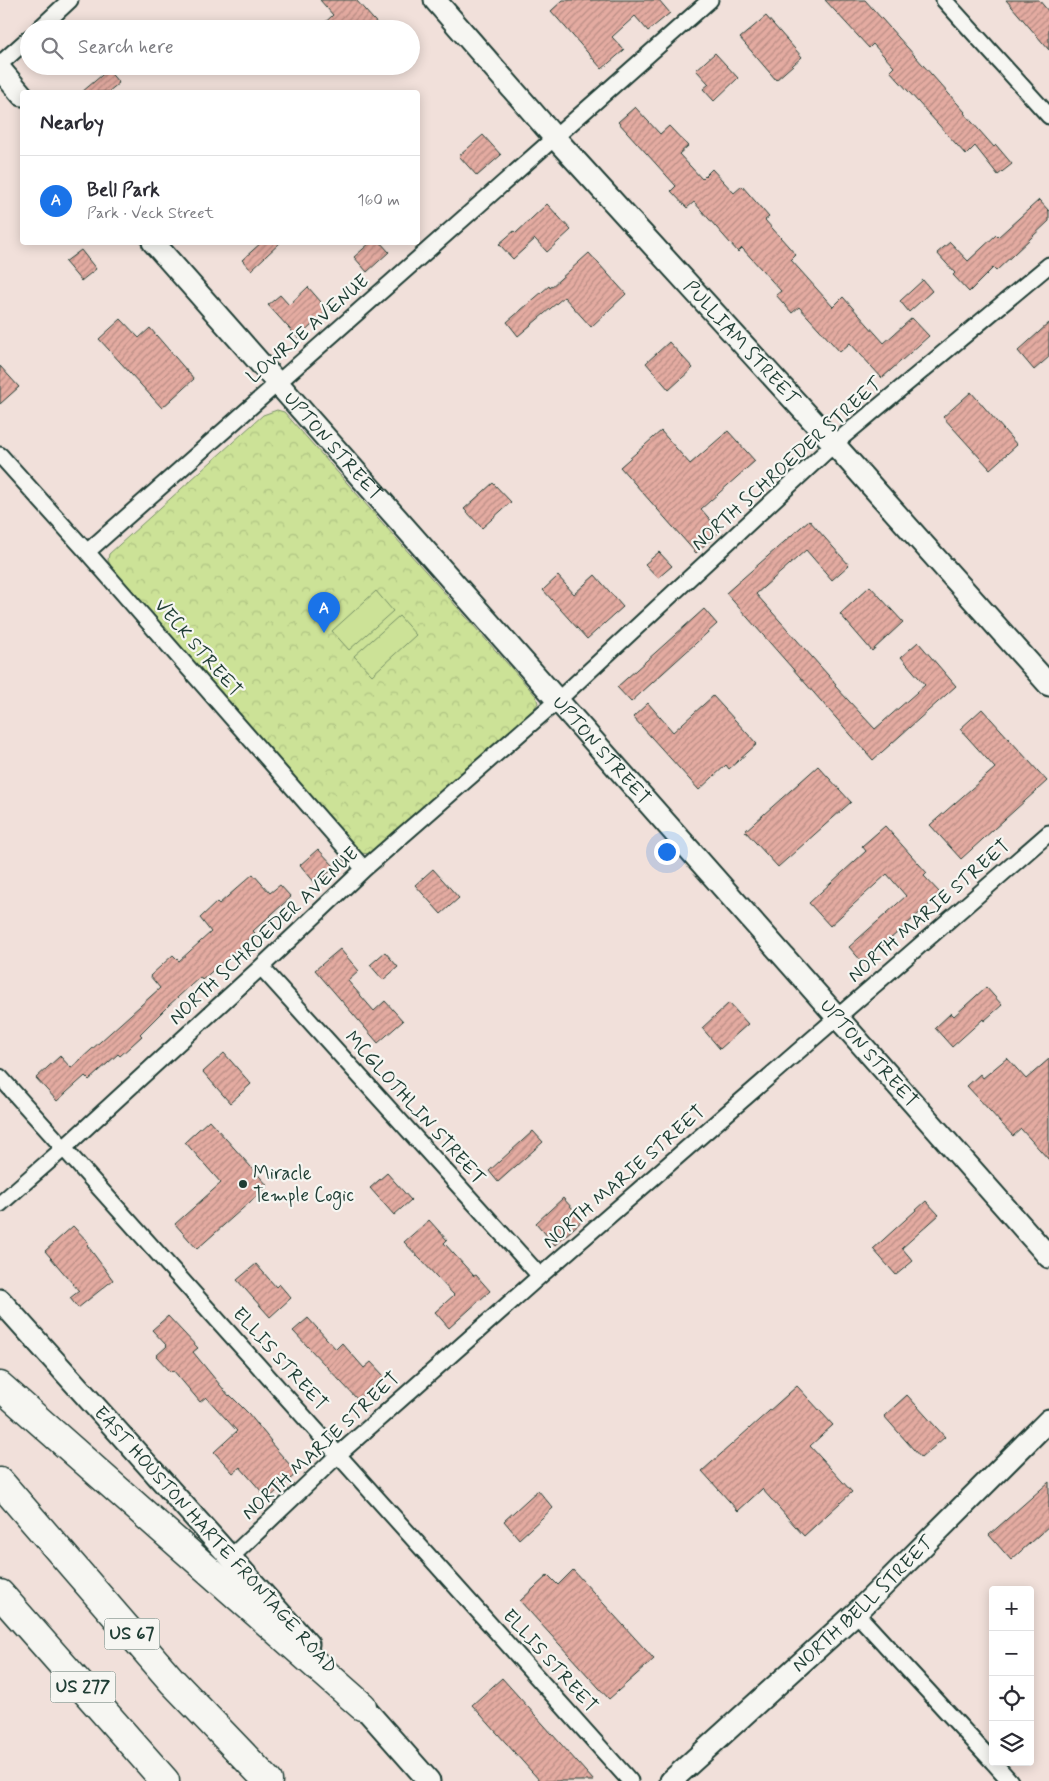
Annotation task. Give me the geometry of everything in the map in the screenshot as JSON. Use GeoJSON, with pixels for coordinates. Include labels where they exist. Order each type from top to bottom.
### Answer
{"type":"FeatureCollection","features":[{"type":"Feature","properties":{"kind":"highway"},"geometry":{"type":"LineString","coordinates":[[0,1386],[362,1706]]}},
{"type":"Feature","properties":{"kind":"highway","name":"US 67"},"geometry":{"type":"LineString","coordinates":[[0,1482],[173,1682],[268,1781]]}},
{"type":"Feature","properties":{"kind":"highway","name":"US 277"},"geometry":{"type":"LineString","coordinates":[[0,1594],[166,1781]]}},
{"type":"Feature","properties":{"kind":"main road","name":"PULLIAM STREET"},"geometry":{"type":"LineString","coordinates":[[435,0],[556,138],[834,444],[1049,685]]}},
{"type":"Feature","properties":{"kind":"main road"},"geometry":{"type":"LineString","coordinates":[[0,69],[20,92]]}},
{"type":"Feature","properties":{"kind":"main road","name":"UPTON STREET"},"geometry":{"type":"LineString","coordinates":[[156,245],[1049,1257]]}},
{"type":"Feature","properties":{"kind":"main road","name":"EAST HOUSTON HARTE FRONTAGE ROAD"},"geometry":{"type":"LineString","coordinates":[[0,1300],[429,1781]]}},
{"type":"Feature","properties":{"kind":"main road","name":"NORTH BELL STREET"},"geometry":{"type":"LineString","coordinates":[[671,1781],[856,1613],[1049,1420]]}},
{"type":"Feature","properties":{"kind":"street"},"geometry":{"type":"LineString","coordinates":[[48,20],[70,0]]}},
{"type":"Feature","properties":{"kind":"street","name":"LOWRIE AVENUE"},"geometry":{"type":"LineString","coordinates":[[88,552],[710,0]]}},
{"type":"Feature","properties":{"kind":"street"},"geometry":{"type":"LineString","coordinates":[[944,0],[1049,116]]}},
{"type":"Feature","properties":{"kind":"street"},"geometry":{"type":"LineString","coordinates":[[0,64],[20,46]]}},
{"type":"Feature","properties":{"kind":"street","name":"NORTH SCHROEDER STREET"},"geometry":{"type":"LineString","coordinates":[[558,700],[834,444],[1049,265]]}},
{"type":"Feature","properties":{"kind":"street","name":"VECK STREET"},"geometry":{"type":"LineString","coordinates":[[0,455],[88,552],[364,869]]}},
{"type":"Feature","properties":{"kind":"street","name":"NORTH SCHROEDER AVENUE"},"geometry":{"type":"LineString","coordinates":[[0,1204],[64,1148],[261,967],[364,869],[558,700]]}},
{"type":"Feature","properties":{"kind":"street","name":"NORTH MARIE STREET"},"geometry":{"type":"LineString","coordinates":[[231,1557],[339,1454],[540,1276],[1049,833]]}},
{"type":"Feature","properties":{"kind":"street","name":"MCGLOTHLIN STREET"},"geometry":{"type":"LineString","coordinates":[[261,967],[540,1276]]}},
{"type":"Feature","properties":{"kind":"street","name":"ELLIS STREET"},"geometry":{"type":"LineString","coordinates":[[0,1077],[630,1781]]}},
{"type":"Feature","properties":{"kind":"street"},"geometry":{"type":"LineString","coordinates":[[856,1613],[989,1758]]}},
{"type":"Feature","properties":{"kind":"street"},"geometry":{"type":"LineString","coordinates":[[997,1766],[1010,1781]]}},
{"type":"Feature","properties":{"kind":"green space"},"geometry":{"type":"Polygon","coordinates":[[[277,410],[284,412],[536,696],[538,703],[533,710],[372,854],[359,853],[353,848],[112,569],[108,560],[109,554],[263,415],[277,410]]]}},
{"type":"Feature","properties":{"kind":"green space"},"geometry":{"type":"Polygon","coordinates":[[[376,591],[393,611],[349,650],[332,631],[376,591]]]}},
{"type":"Feature","properties":{"kind":"green space"},"geometry":{"type":"Polygon","coordinates":[[[399,616],[416,635],[372,675],[354,656],[399,616]]]}},
{"type":"Feature","properties":{"kind":"building"},"geometry":{"type":"Polygon","coordinates":[[[320,0],[356,0],[374,20],[328,20],[333,15],[320,0]]]}},
{"type":"Feature","properties":{"kind":"building"},"geometry":{"type":"Polygon","coordinates":[[[563,0],[659,0],[670,13],[648,31],[635,16],[612,37],[624,50],[602,69],[551,11],[563,0]]]}},
{"type":"Feature","properties":{"kind":"building"},"geometry":{"type":"Polygon","coordinates":[[[825,0],[865,0],[994,147],[996,145],[1012,164],[998,175],[975,146],[966,155],[890,71],[894,67],[873,44],[869,48],[825,0]]]}},
{"type":"Feature","properties":{"kind":"building"},"geometry":{"type":"Polygon","coordinates":[[[1006,0],[1039,0],[1049,12],[1049,50],[1006,0]]]}},
{"type":"Feature","properties":{"kind":"building"},"geometry":{"type":"Polygon","coordinates":[[[766,16],[802,57],[776,80],[740,38],[766,16]]]}},
{"type":"Feature","properties":{"kind":"building"},"geometry":{"type":"Polygon","coordinates":[[[715,53],[738,78],[714,101],[703,89],[709,84],[696,70],[715,53]]]}},
{"type":"Feature","properties":{"kind":"building"},"geometry":{"type":"Polygon","coordinates":[[[102,75],[112,75],[119,83],[110,90],[84,90],[102,75]]]}},
{"type":"Feature","properties":{"kind":"building"},"geometry":{"type":"Polygon","coordinates":[[[635,107],[660,134],[669,126],[688,146],[679,154],[702,179],[712,169],[734,193],[742,186],[769,217],[765,220],[796,255],[791,260],[833,307],[843,297],[884,343],[912,318],[929,336],[882,378],[850,343],[840,352],[799,307],[792,313],[776,295],[781,291],[742,248],[738,252],[694,202],[687,208],[671,191],[676,186],[618,122],[635,107]]]}},
{"type":"Feature","properties":{"kind":"building"},"geometry":{"type":"Polygon","coordinates":[[[483,135],[501,155],[477,176],[459,156],[483,135]]]}},
{"type":"Feature","properties":{"kind":"building"},"geometry":{"type":"Polygon","coordinates":[[[1039,200],[1049,211],[1049,221],[996,271],[993,268],[969,292],[953,275],[955,273],[937,253],[950,242],[968,261],[1039,200]]]}},
{"type":"Feature","properties":{"kind":"building"},"geometry":{"type":"Polygon","coordinates":[[[547,204],[571,230],[547,252],[535,239],[513,259],[499,244],[514,231],[516,233],[547,204]]]}},
{"type":"Feature","properties":{"kind":"building"},"geometry":{"type":"Polygon","coordinates":[[[259,245],[278,245],[251,270],[242,260],[259,245]]]}},
{"type":"Feature","properties":{"kind":"building"},"geometry":{"type":"Polygon","coordinates":[[[368,245],[383,245],[389,252],[367,272],[354,257],[368,245]]]}},
{"type":"Feature","properties":{"kind":"building"},"geometry":{"type":"Polygon","coordinates":[[[81,250],[96,269],[81,281],[65,262],[81,250]]]}},
{"type":"Feature","properties":{"kind":"building"},"geometry":{"type":"Polygon","coordinates":[[[589,253],[626,294],[591,327],[564,297],[518,336],[507,322],[549,286],[550,288],[589,253]]]}},
{"type":"Feature","properties":{"kind":"building"},"geometry":{"type":"Polygon","coordinates":[[[923,280],[932,291],[909,312],[900,301],[923,280]]]}},
{"type":"Feature","properties":{"kind":"building"},"geometry":{"type":"Polygon","coordinates":[[[308,287],[328,310],[298,338],[268,305],[280,295],[289,305],[308,287]]]}},
{"type":"Feature","properties":{"kind":"building"},"geometry":{"type":"Polygon","coordinates":[[[121,319],[139,338],[150,328],[194,379],[162,408],[99,339],[121,319]]]}},
{"type":"Feature","properties":{"kind":"building"},"geometry":{"type":"Polygon","coordinates":[[[1049,323],[1049,357],[1034,370],[1018,351],[1049,323]]]}},
{"type":"Feature","properties":{"kind":"building"},"geometry":{"type":"Polygon","coordinates":[[[669,342],[693,368],[669,390],[646,363],[669,342]]]}},
{"type":"Feature","properties":{"kind":"building"},"geometry":{"type":"Polygon","coordinates":[[[0,366],[19,387],[0,404],[0,366]]]}},
{"type":"Feature","properties":{"kind":"building"},"geometry":{"type":"Polygon","coordinates":[[[971,392],[1017,445],[990,469],[943,417],[971,392]]]}},
{"type":"Feature","properties":{"kind":"building"},"geometry":{"type":"Polygon","coordinates":[[[661,431],[690,464],[728,431],[755,461],[701,509],[720,531],[696,553],[620,467],[661,431]]]}},
{"type":"Feature","properties":{"kind":"building"},"geometry":{"type":"Polygon","coordinates":[[[493,483],[511,502],[482,528],[464,509],[493,483]]]}},
{"type":"Feature","properties":{"kind":"building"},"geometry":{"type":"Polygon","coordinates":[[[809,520],[849,565],[832,580],[806,550],[756,594],[836,684],[835,686],[875,729],[925,685],[901,657],[918,642],[956,686],[873,760],[726,593],[809,520]]]}},
{"type":"Feature","properties":{"kind":"building"},"geometry":{"type":"Polygon","coordinates":[[[659,552],[672,566],[658,578],[645,564],[659,552]]]}},
{"type":"Feature","properties":{"kind":"building"},"geometry":{"type":"Polygon","coordinates":[[[595,575],[623,607],[587,639],[543,590],[558,576],[574,594],[595,575]]]}},
{"type":"Feature","properties":{"kind":"building"},"geometry":{"type":"Polygon","coordinates":[[[870,586],[903,622],[872,651],[840,614],[870,586]]]}},
{"type":"Feature","properties":{"kind":"building"},"geometry":{"type":"Polygon","coordinates":[[[704,609],[717,624],[631,702],[617,687],[704,609]]]}},
{"type":"Feature","properties":{"kind":"building"},"geometry":{"type":"Polygon","coordinates":[[[713,696],[757,744],[729,769],[726,765],[699,790],[633,717],[648,703],[673,732],[713,696]]]}},
{"type":"Feature","properties":{"kind":"building"},"geometry":{"type":"Polygon","coordinates":[[[982,709],[1047,781],[961,859],[930,825],[995,768],[960,729],[982,709]]]}},
{"type":"Feature","properties":{"kind":"building"},"geometry":{"type":"Polygon","coordinates":[[[818,766],[851,802],[778,867],[745,831],[818,766]]]}},
{"type":"Feature","properties":{"kind":"building"},"geometry":{"type":"Polygon","coordinates":[[[885,826],[927,873],[924,876],[941,894],[863,963],[849,947],[906,896],[887,874],[830,926],[809,903],[866,851],[862,846],[885,826]]]}},
{"type":"Feature","properties":{"kind":"building"},"geometry":{"type":"Polygon","coordinates":[[[318,849],[335,867],[316,884],[300,865],[318,849]]]}},
{"type":"Feature","properties":{"kind":"building"},"geometry":{"type":"Polygon","coordinates":[[[433,869],[459,898],[441,914],[415,885],[433,869]]]}},
{"type":"Feature","properties":{"kind":"building"},"geometry":{"type":"Polygon","coordinates":[[[253,874],[270,893],[280,885],[291,897],[253,931],[255,933],[232,954],[202,980],[200,977],[168,1006],[140,1034],[142,1036],[120,1056],[118,1054],[89,1080],[85,1076],[57,1101],[36,1078],[60,1056],[71,1068],[160,988],[150,976],[173,955],[179,961],[211,932],[200,918],[253,874]]]}},
{"type":"Feature","properties":{"kind":"building"},"geometry":{"type":"Polygon","coordinates":[[[340,949],[359,971],[348,981],[374,1011],[385,1001],[403,1021],[378,1043],[315,970],[340,949]]]}},
{"type":"Feature","properties":{"kind":"building"},"geometry":{"type":"Polygon","coordinates":[[[385,952],[398,967],[383,980],[370,965],[385,952]]]}},
{"type":"Feature","properties":{"kind":"building"},"geometry":{"type":"Polygon","coordinates":[[[986,987],[1002,1005],[984,1021],[983,1019],[952,1047],[935,1028],[951,1013],[954,1016],[986,987]]]}},
{"type":"Feature","properties":{"kind":"building"},"geometry":{"type":"Polygon","coordinates":[[[729,1003],[748,1024],[720,1049],[702,1028],[729,1003]]]}},
{"type":"Feature","properties":{"kind":"building"},"geometry":{"type":"Polygon","coordinates":[[[224,1053],[251,1084],[230,1103],[203,1072],[224,1053]]]}},
{"type":"Feature","properties":{"kind":"building"},"geometry":{"type":"Polygon","coordinates":[[[1007,1058],[1026,1079],[1049,1059],[1049,1160],[1021,1129],[1013,1136],[967,1086],[980,1074],[983,1078],[1007,1058]]]}},
{"type":"Feature","properties":{"kind":"building","name":"Miracle Temple Cogic"},"geometry":{"type":"Polygon","coordinates":[[[209,1120],[268,1186],[197,1249],[175,1224],[221,1183],[185,1142],[209,1120]]]}},
{"type":"Feature","properties":{"kind":"building"},"geometry":{"type":"Polygon","coordinates":[[[533,1131],[543,1142],[498,1182],[489,1171],[533,1131]]]}},
{"type":"Feature","properties":{"kind":"building"},"geometry":{"type":"Polygon","coordinates":[[[387,1173],[411,1200],[394,1215],[370,1188],[387,1173]]]}},
{"type":"Feature","properties":{"kind":"building"},"geometry":{"type":"Polygon","coordinates":[[[563,1198],[583,1220],[555,1245],[536,1223],[563,1198]]]}},
{"type":"Feature","properties":{"kind":"building"},"geometry":{"type":"Polygon","coordinates":[[[926,1201],[939,1215],[902,1248],[913,1261],[896,1275],[873,1249],[926,1201]]]}},
{"type":"Feature","properties":{"kind":"building"},"geometry":{"type":"Polygon","coordinates":[[[429,1220],[447,1240],[444,1243],[490,1291],[449,1328],[435,1312],[454,1295],[404,1242],[429,1220]]]}},
{"type":"Feature","properties":{"kind":"building"},"geometry":{"type":"Polygon","coordinates":[[[73,1226],[89,1243],[87,1245],[113,1280],[78,1308],[70,1298],[79,1291],[45,1251],[73,1226]]]}},
{"type":"Feature","properties":{"kind":"building"},"geometry":{"type":"Polygon","coordinates":[[[256,1264],[276,1287],[279,1284],[291,1298],[270,1317],[237,1280],[256,1264]]]}},
{"type":"Feature","properties":{"kind":"building"},"geometry":{"type":"Polygon","coordinates":[[[168,1316],[198,1348],[193,1352],[229,1396],[249,1414],[297,1473],[268,1499],[240,1467],[233,1473],[214,1452],[237,1431],[206,1397],[200,1402],[173,1370],[171,1372],[156,1356],[167,1346],[152,1330],[168,1316]]]}},
{"type":"Feature","properties":{"kind":"building"},"geometry":{"type":"Polygon","coordinates":[[[308,1318],[336,1349],[342,1343],[364,1368],[371,1362],[384,1376],[358,1400],[293,1331],[308,1318]]]}},
{"type":"Feature","properties":{"kind":"building"},"geometry":{"type":"Polygon","coordinates":[[[797,1386],[833,1425],[810,1446],[852,1492],[804,1536],[762,1489],[738,1511],[702,1471],[797,1386]]]}},
{"type":"Feature","properties":{"kind":"building"},"geometry":{"type":"Polygon","coordinates":[[[907,1395],[945,1437],[921,1458],[884,1416],[907,1395]]]}},
{"type":"Feature","properties":{"kind":"building"},"geometry":{"type":"Polygon","coordinates":[[[1049,1482],[1049,1526],[1011,1560],[989,1535],[1049,1482]]]}},
{"type":"Feature","properties":{"kind":"building"},"geometry":{"type":"Polygon","coordinates":[[[538,1490],[553,1508],[519,1539],[504,1521],[538,1490]]]}},
{"type":"Feature","properties":{"kind":"building"},"geometry":{"type":"Polygon","coordinates":[[[573,1570],[654,1659],[609,1699],[520,1601],[548,1575],[558,1585],[573,1570]]]}},
{"type":"Feature","properties":{"kind":"building"},"geometry":{"type":"Polygon","coordinates":[[[502,1678],[594,1781],[540,1781],[472,1705],[502,1678]]]}},
{"type":"Feature","properties":{"kind":"place","name":"Bell Park"},"geometry":{"type":"Point","coordinates":[324,633]}},
{"type":"Feature","properties":{"kind":"place","name":"Miracle Temple Cogic"},"geometry":{"type":"Point","coordinates":[243,1184]}}]}
